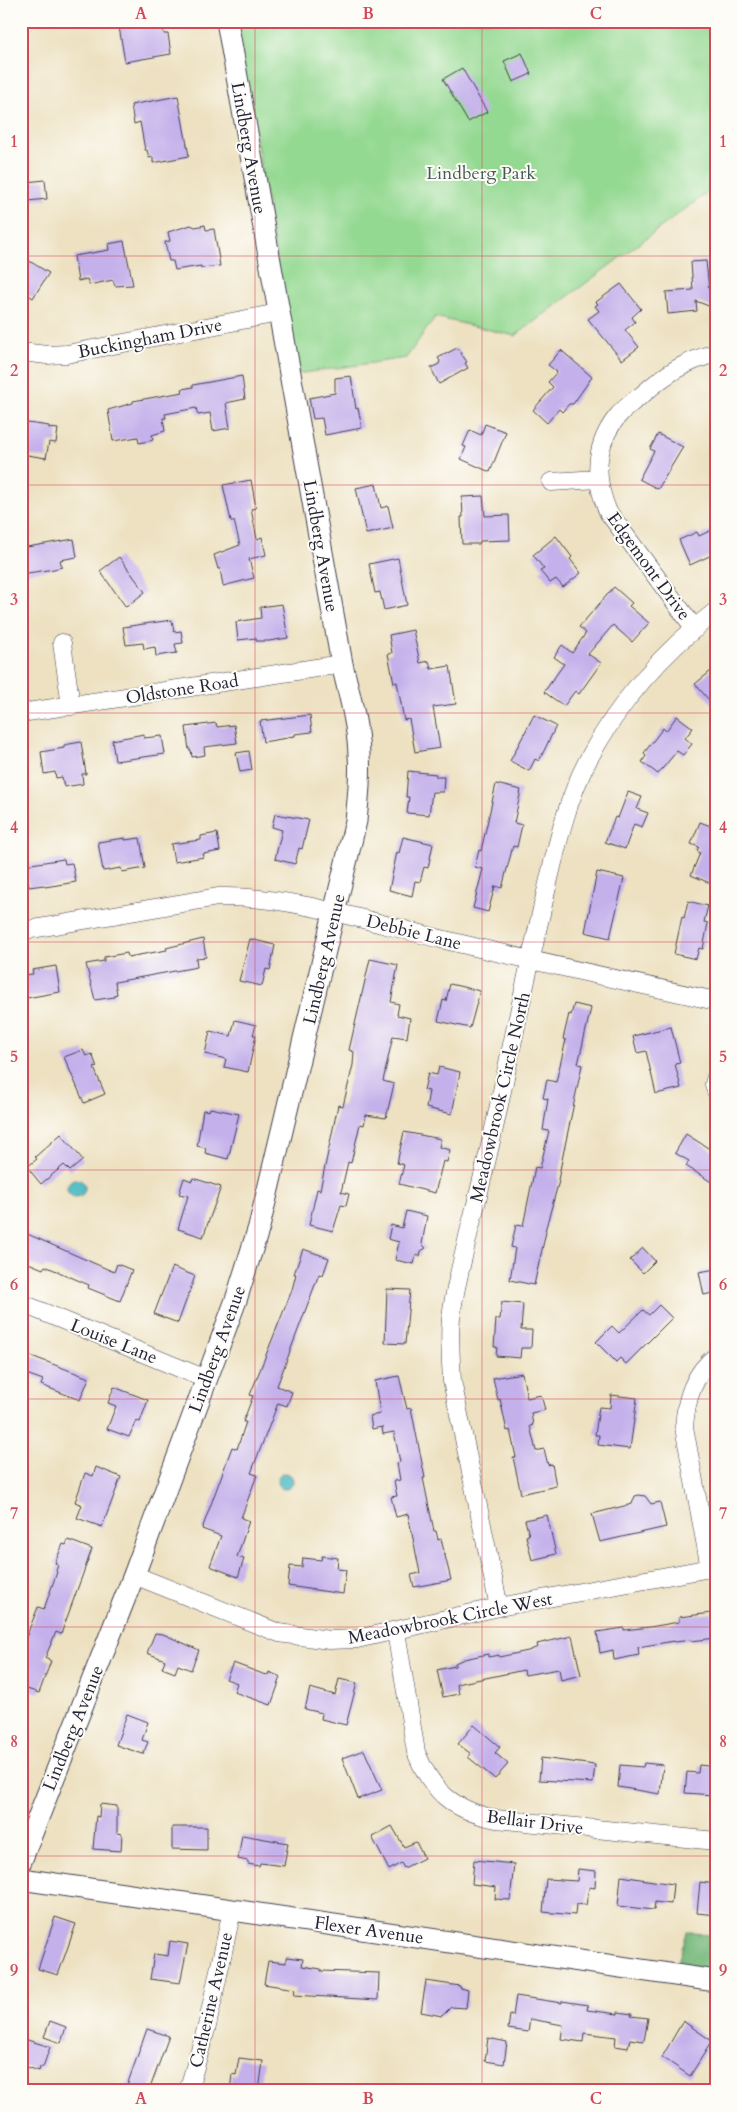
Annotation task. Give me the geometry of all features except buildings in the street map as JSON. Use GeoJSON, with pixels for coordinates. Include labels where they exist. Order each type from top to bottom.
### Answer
{"type":"FeatureCollection","features":[{"type":"Feature","properties":{"kind":"street","name":"Lindberg Avenue"},"geometry":{"type":"LineString","coordinates":[[21,1861],[134,1575],[236,1300],[259,1227],[356,821],[360,782],[360,754],[356,725],[342,664],[227,21]]}},
{"type":"Feature","properties":{"kind":"street","name":"Buckingham Drive"},"geometry":{"type":"LineString","coordinates":[[21,352],[48,356],[67,354],[278,313]]}},
{"type":"Feature","properties":{"kind":"street","name":"Edgemont Drive"},"geometry":{"type":"LineString","coordinates":[[696,629],[608,512],[601,496],[598,461],[602,444],[618,416],[668,373],[696,358],[716,353]]}},
{"type":"Feature","properties":{"kind":"street"},"geometry":{"type":"LineString","coordinates":[[551,482],[598,478]]}},
{"type":"Feature","properties":{"kind":"street","name":"Meadowbrook Circle North"},"geometry":{"type":"LineString","coordinates":[[499,1607],[452,1381],[450,1345],[455,1291],[492,1139],[530,961],[558,843],[576,785],[610,723],[636,689],[664,658],[716,611]]}},
{"type":"Feature","properties":{"kind":"street"},"geometry":{"type":"LineString","coordinates":[[62,643],[71,706]]}},
{"type":"Feature","properties":{"kind":"street","name":"Oldstone Road"},"geometry":{"type":"LineString","coordinates":[[21,713],[342,664]]}},
{"type":"Feature","properties":{"kind":"street","name":"Debbie Lane"},"geometry":{"type":"LineString","coordinates":[[21,931],[218,897],[267,898],[530,961],[716,1001]]}},
{"type":"Feature","properties":{"kind":"street"},"geometry":{"type":"LineString","coordinates":[[716,1077],[714,1084],[716,1091]]}},
{"type":"Feature","properties":{"kind":"street","name":"Louise Lane"},"geometry":{"type":"LineString","coordinates":[[21,1303],[206,1379]]}},
{"type":"Feature","properties":{"kind":"street"},"geometry":{"type":"LineString","coordinates":[[713,1568],[684,1427],[685,1409],[690,1391],[698,1375],[716,1356]]}},
{"type":"Feature","properties":{"kind":"street","name":"Meadowbrook Circle West"},"geometry":{"type":"LineString","coordinates":[[134,1575],[280,1633],[329,1640],[357,1639],[396,1632],[499,1607],[713,1568]]}},
{"type":"Feature","properties":{"kind":"street","name":"Bellair Drive"},"geometry":{"type":"LineString","coordinates":[[396,1632],[416,1752],[433,1786],[460,1808],[477,1815],[496,1819],[716,1841]]}},
{"type":"Feature","properties":{"kind":"street","name":"Flexer Avenue"},"geometry":{"type":"LineString","coordinates":[[21,1879],[716,1981]]}},
{"type":"Feature","properties":{"kind":"street","name":"Catherine Avenue"},"geometry":{"type":"LineString","coordinates":[[188,2091],[207,2026],[232,1910]]}},
{"type":"Feature","properties":{"kind":"green space","name":"Lindberg Park"},"geometry":{"type":"Polygon","coordinates":[[[236,21],[716,21],[716,186],[515,336],[435,317],[406,358],[296,374],[236,21]]]}},
{"type":"Feature","properties":{"kind":"green space"},"geometry":{"type":"Polygon","coordinates":[[[687,1932],[716,1936],[716,1969],[677,1965],[687,1932]]]}},
{"type":"Feature","properties":{"kind":"water"},"geometry":{"type":"Polygon","coordinates":[[[76,1179],[82,1182],[85,1188],[82,1194],[76,1197],[70,1194],[67,1188],[70,1182],[76,1179]]]}},
{"type":"Feature","properties":{"kind":"water"},"geometry":{"type":"Polygon","coordinates":[[[282,1473],[288,1473],[293,1478],[291,1487],[282,1489],[277,1484],[277,1478],[282,1473]]]}}]}
